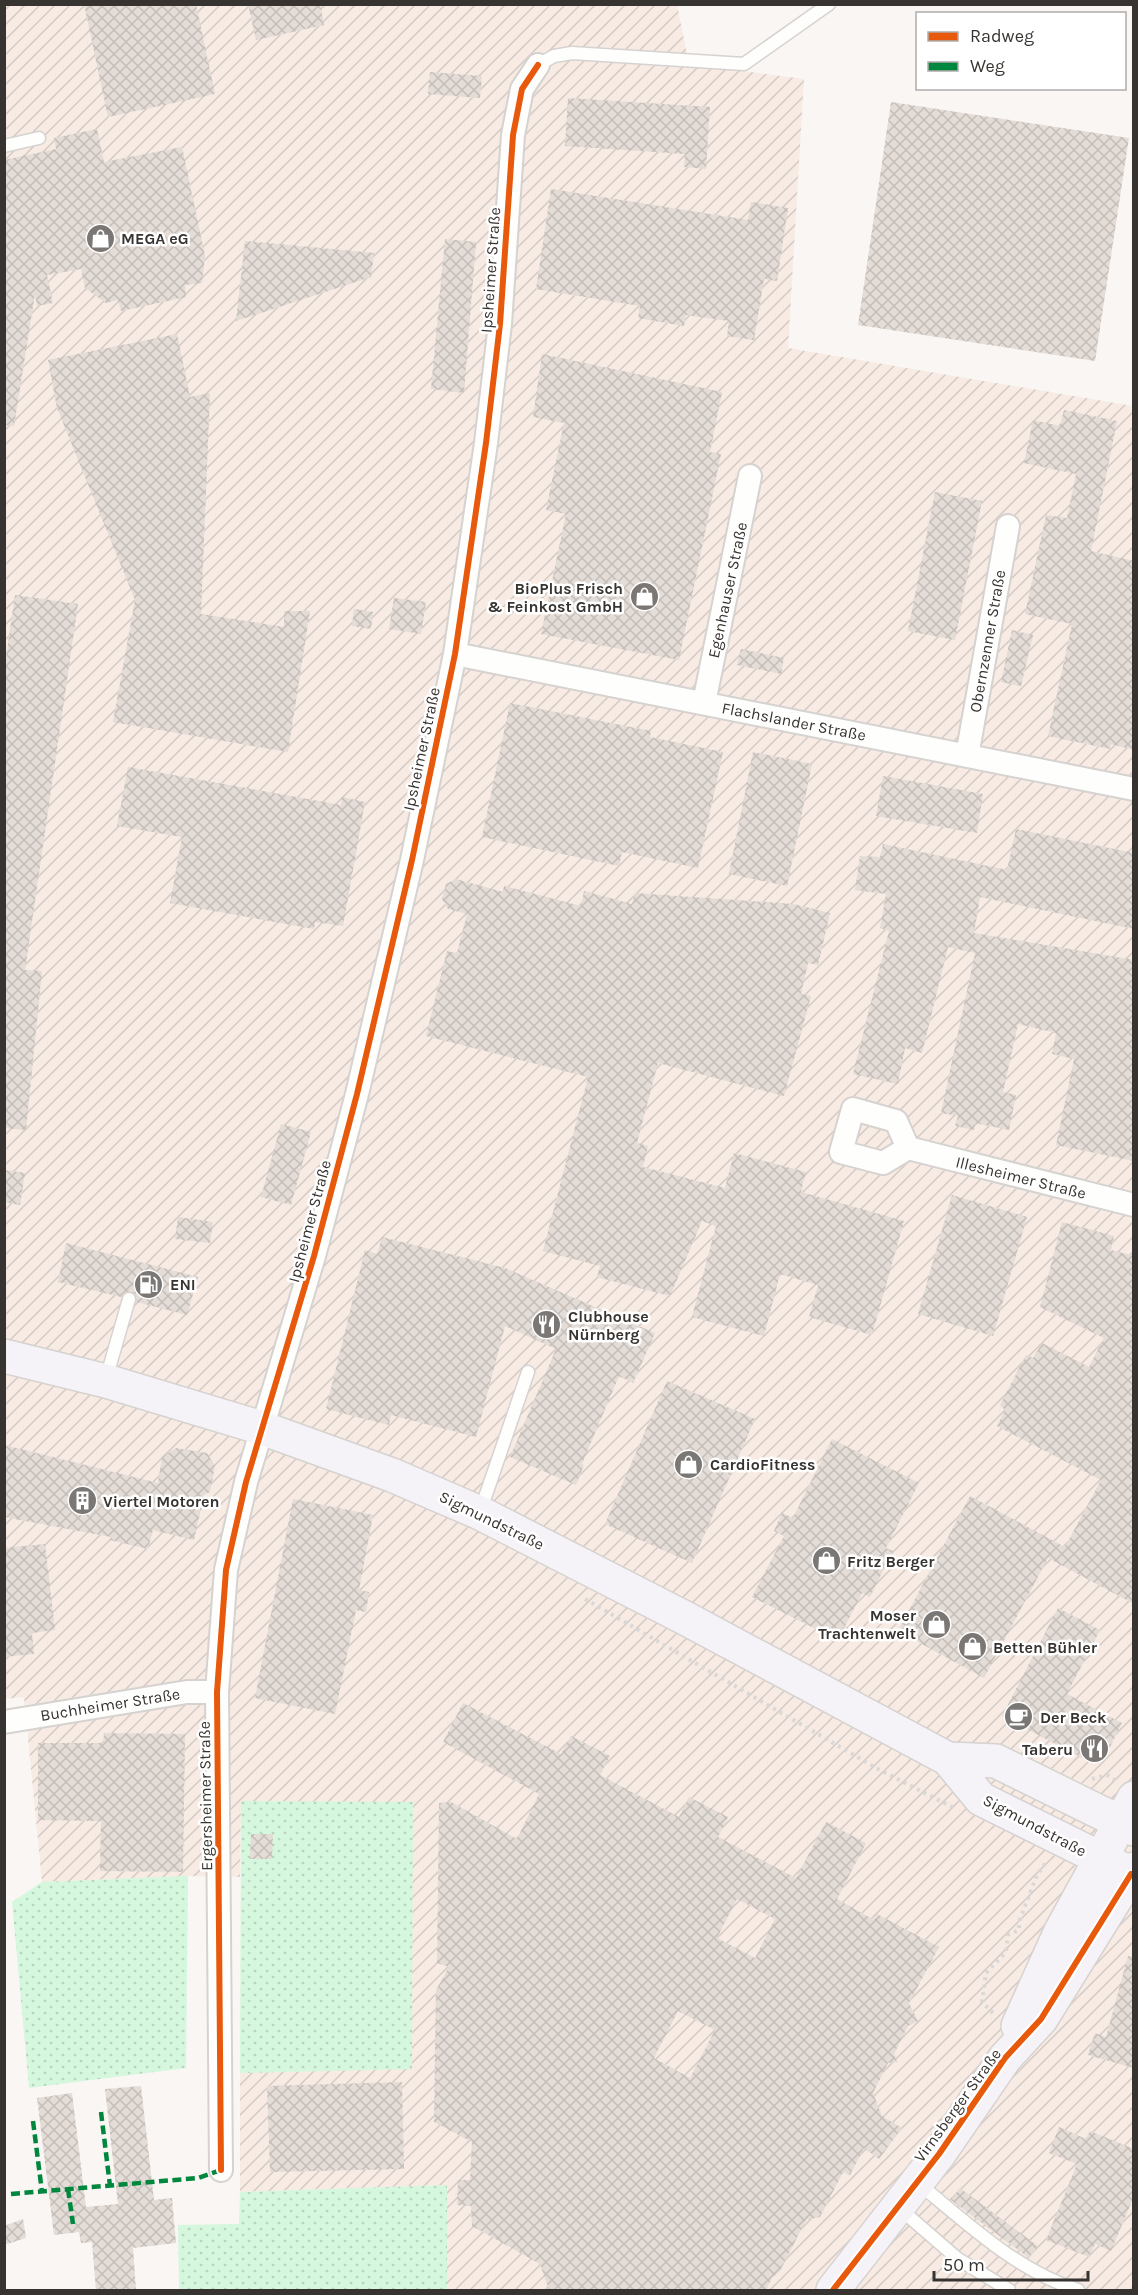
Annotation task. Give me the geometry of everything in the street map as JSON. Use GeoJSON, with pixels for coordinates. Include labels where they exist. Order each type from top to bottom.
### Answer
{"type":"FeatureCollection","features":[{"type":"Feature","properties":{"kind":"main road","name":"Sigmundstraße"},"geometry":{"type":"LineString","coordinates":[[4,1356],[106,1381],[262,1428],[392,1475],[480,1513],[666,1608],[948,1759],[981,1799],[1133,1873]]}},
{"type":"Feature","properties":{"kind":"main road","name":"Sigmundstraße"},"geometry":{"type":"LineString","coordinates":[[948,1759],[996,1761],[1129,1816]]}},
{"type":"Feature","properties":{"kind":"main road","name":"Virnsberger Straße"},"geometry":{"type":"LineString","coordinates":[[1005,2058],[1031,1992],[1100,1858],[1129,1816]]}},
{"type":"Feature","properties":{"kind":"main road","name":"Virnsberger Straße"},"geometry":{"type":"LineString","coordinates":[[832,2290],[918,2182],[1005,2058],[1041,2019],[1133,1873]]}},
{"type":"Feature","properties":{"kind":"street","name":"Ipsheimer Straße"},"geometry":{"type":"LineString","coordinates":[[262,1428],[314,1256],[357,1094],[412,860],[455,654],[500,324],[513,135],[522,88],[538,65]]}},
{"type":"Feature","properties":{"kind":"street","name":"Egenhauser Straße"},"geometry":{"type":"LineString","coordinates":[[704,703],[750,476]]}},
{"type":"Feature","properties":{"kind":"street","name":"Obernzenner Straße"},"geometry":{"type":"LineString","coordinates":[[966,756],[1008,526]]}},
{"type":"Feature","properties":{"kind":"street","name":"Flachslander Straße"},"geometry":{"type":"LineString","coordinates":[[455,654],[1134,789]]}},
{"type":"Feature","properties":{"kind":"street","name":"Illesheimer Straße"},"geometry":{"type":"LineString","coordinates":[[908,1148],[1134,1205]]}},
{"type":"Feature","properties":{"kind":"street","name":"Ergersheimer Straße"},"geometry":{"type":"LineString","coordinates":[[221,2170],[217,1692],[220,1618],[226,1570],[246,1482],[262,1428]]}},
{"type":"Feature","properties":{"kind":"street","name":"Buchheimer Straße"},"geometry":{"type":"LineString","coordinates":[[4,1722],[188,1692],[217,1692]]}},
{"type":"Feature","properties":{"kind":"lane"},"geometry":{"type":"LineString","coordinates":[[538,65],[555,56],[572,53],[744,64],[829,4]]}},
{"type":"Feature","properties":{"kind":"lane"},"geometry":{"type":"LineString","coordinates":[[4,146],[39,138]]}},
{"type":"Feature","properties":{"kind":"lane"},"geometry":{"type":"LineString","coordinates":[[106,1381],[129,1299]]}},
{"type":"Feature","properties":{"kind":"lane"},"geometry":{"type":"LineString","coordinates":[[480,1513],[528,1372]]}},
{"type":"Feature","properties":{"kind":"lane"},"geometry":{"type":"LineString","coordinates":[[918,2182],[994,2245],[1053,2283],[1078,2290]]}},
{"type":"Feature","properties":{"kind":"lane"},"geometry":{"type":"LineString","coordinates":[[898,2208],[958,2259],[1010,2290]]}},
{"type":"Feature","properties":{"kind":"path"},"geometry":{"type":"LineString","coordinates":[[578,1594],[878,1769],[962,1812]]}},
{"type":"Feature","properties":{"kind":"path"},"geometry":{"type":"LineString","coordinates":[[993,2013],[982,2002],[986,1972],[1006,1952],[1008,1935],[1019,1930],[1019,1922],[1036,1875],[1050,1858],[1042,1854]]}},
{"type":"Feature","properties":{"kind":"shaded area"},"geometry":{"type":"Polygon","coordinates":[[[4,5],[677,5],[689,64],[804,79],[788,348],[1133,406],[1133,2290],[447,2290],[447,2185],[240,2192],[240,2073],[412,2068],[241,1801],[240,1877],[188,1876],[42,1882],[24,1697],[4,1699],[4,5]]]}},
{"type":"Feature","properties":{"kind":"green space"},"geometry":{"type":"Polygon","coordinates":[[[241,1801],[413,1802],[412,2069],[240,2073],[241,1801]]]}},
{"type":"Feature","properties":{"kind":"green space"},"geometry":{"type":"Polygon","coordinates":[[[188,1876],[186,2068],[29,2088],[12,1902],[42,1882],[188,1876]]]}},
{"type":"Feature","properties":{"kind":"green space"},"geometry":{"type":"Polygon","coordinates":[[[447,2185],[447,2290],[179,2290],[178,2225],[239,2224],[240,2192],[447,2185]]]}},
{"type":"Feature","properties":{"kind":"building"},"geometry":{"type":"Polygon","coordinates":[[[84,4],[196,4],[215,94],[108,117],[84,4]]]}},
{"type":"Feature","properties":{"kind":"building"},"geometry":{"type":"Polygon","coordinates":[[[248,4],[320,4],[324,25],[256,40],[248,4]]]}},
{"type":"Feature","properties":{"kind":"building"},"geometry":{"type":"Polygon","coordinates":[[[430,72],[482,76],[480,98],[428,94],[430,72]]]}},
{"type":"Feature","properties":{"kind":"building"},"geometry":{"type":"Polygon","coordinates":[[[568,98],[710,107],[706,169],[684,167],[685,154],[565,146],[568,98]]]}},
{"type":"Feature","properties":{"kind":"building"},"geometry":{"type":"Polygon","coordinates":[[[891,102],[1129,138],[1095,361],[858,325],[891,102]]]}},
{"type":"Feature","properties":{"kind":"building"},"geometry":{"type":"Polygon","coordinates":[[[97,129],[104,162],[182,147],[205,256],[202,283],[185,285],[186,297],[121,311],[118,300],[106,303],[85,288],[81,269],[47,275],[53,303],[37,306],[35,294],[14,426],[4,425],[4,160],[56,149],[54,138],[97,129]]]}},
{"type":"Feature","properties":{"kind":"building"},"geometry":{"type":"Polygon","coordinates":[[[551,189],[748,220],[751,202],[788,208],[777,281],[764,279],[754,340],[727,336],[729,321],[686,315],[684,326],[638,318],[640,306],[536,289],[551,189]]]}},
{"type":"Feature","properties":{"kind":"building"},"geometry":{"type":"Polygon","coordinates":[[[445,239],[476,242],[464,393],[431,389],[445,239]]]}},
{"type":"Feature","properties":{"kind":"building"},"geometry":{"type":"Polygon","coordinates":[[[245,241],[374,253],[371,277],[236,321],[245,241]]]}},
{"type":"Feature","properties":{"kind":"building"},"geometry":{"type":"Polygon","coordinates":[[[177,334],[190,397],[210,393],[201,614],[284,627],[284,611],[310,611],[288,752],[113,722],[135,600],[57,408],[48,360],[177,334]]]}},
{"type":"Feature","properties":{"kind":"building"},"geometry":{"type":"Polygon","coordinates":[[[542,354],[722,392],[710,452],[721,454],[679,660],[541,634],[566,514],[546,510],[564,423],[533,417],[542,354]]]}},
{"type":"Feature","properties":{"kind":"building"},"geometry":{"type":"Polygon","coordinates":[[[1064,410],[1117,421],[1091,551],[1134,561],[1134,750],[1111,744],[1110,749],[1048,736],[1072,624],[1025,614],[1046,515],[1067,518],[1076,474],[1024,463],[1033,420],[1060,426],[1064,410]]]}},
{"type":"Feature","properties":{"kind":"building"},"geometry":{"type":"Polygon","coordinates":[[[935,492],[982,501],[955,640],[908,631],[935,492]]]}},
{"type":"Feature","properties":{"kind":"building"},"geometry":{"type":"Polygon","coordinates":[[[15,595],[78,604],[25,970],[42,971],[26,1130],[4,1128],[4,671],[15,595]]]}},
{"type":"Feature","properties":{"kind":"building"},"geometry":{"type":"Polygon","coordinates":[[[394,598],[426,602],[421,634],[389,629],[394,598]]]}},
{"type":"Feature","properties":{"kind":"building"},"geometry":{"type":"Polygon","coordinates":[[[354,609],[373,612],[371,629],[352,626],[354,609]]]}},
{"type":"Feature","properties":{"kind":"building"},"geometry":{"type":"Polygon","coordinates":[[[1012,630],[1033,635],[1021,686],[1001,682],[1012,630]]]}},
{"type":"Feature","properties":{"kind":"building"},"geometry":{"type":"Polygon","coordinates":[[[741,649],[784,658],[781,674],[737,665],[741,649]]]}},
{"type":"Feature","properties":{"kind":"building"},"geometry":{"type":"Polygon","coordinates":[[[510,703],[651,731],[650,737],[723,752],[698,868],[622,852],[619,866],[482,837],[510,703]]]}},
{"type":"Feature","properties":{"kind":"building"},"geometry":{"type":"Polygon","coordinates":[[[753,752],[812,764],[787,886],[729,874],[753,752]]]}},
{"type":"Feature","properties":{"kind":"building"},"geometry":{"type":"Polygon","coordinates":[[[128,767],[341,805],[342,797],[365,802],[343,926],[315,922],[314,929],[170,903],[182,837],[117,826],[128,767]]]}},
{"type":"Feature","properties":{"kind":"building"},"geometry":{"type":"Polygon","coordinates":[[[883,776],[983,794],[977,833],[876,816],[883,776]]]}},
{"type":"Feature","properties":{"kind":"building"},"geometry":{"type":"Polygon","coordinates":[[[1016,829],[1134,853],[1134,929],[980,897],[974,933],[1134,960],[1134,1161],[1056,1145],[1074,1059],[1052,1054],[1056,1033],[1018,1024],[1003,1092],[1016,1095],[1009,1130],[975,1123],[974,1130],[955,1126],[958,1116],[941,1113],[975,953],[948,947],[922,1053],[905,1048],[898,1084],[853,1074],[889,931],[880,928],[886,894],[855,890],[860,856],[880,857],[883,844],[1007,870],[1016,829]]]}},
{"type":"Feature","properties":{"kind":"building"},"geometry":{"type":"Polygon","coordinates":[[[456,879],[503,892],[504,886],[581,906],[584,891],[632,904],[635,893],[793,904],[830,913],[818,965],[808,963],[801,994],[811,996],[784,1096],[658,1063],[637,1143],[648,1146],[643,1167],[725,1188],[734,1153],[806,1172],[801,1192],[904,1221],[872,1335],[809,1317],[818,1285],[780,1274],[764,1336],[692,1317],[716,1226],[702,1221],[670,1296],[597,1277],[600,1266],[543,1251],[588,1077],[426,1036],[447,951],[457,953],[467,914],[448,909],[442,899],[446,884],[456,879]]]}},
{"type":"Feature","properties":{"kind":"building"},"geometry":{"type":"Polygon","coordinates":[[[281,1124],[311,1132],[291,1205],[261,1197],[281,1124]]]}},
{"type":"Feature","properties":{"kind":"building"},"geometry":{"type":"Polygon","coordinates":[[[4,1170],[25,1173],[20,1205],[4,1202],[4,1170]]]}},
{"type":"Feature","properties":{"kind":"building"},"geometry":{"type":"Polygon","coordinates":[[[952,1195],[1027,1217],[993,1336],[918,1314],[952,1195]]]}},
{"type":"Feature","properties":{"kind":"building"},"geometry":{"type":"Polygon","coordinates":[[[178,1217],[213,1222],[210,1243],[175,1239],[178,1217]]]}},
{"type":"Feature","properties":{"kind":"building"},"geometry":{"type":"Polygon","coordinates":[[[1062,1222],[1114,1236],[1111,1250],[1134,1256],[1134,1604],[1048,1558],[984,1678],[898,1631],[970,1496],[1065,1547],[1101,1480],[997,1426],[1005,1410],[1000,1405],[1026,1355],[1033,1358],[1042,1343],[1089,1367],[1104,1338],[1040,1307],[1062,1222]]]}},
{"type":"Feature","properties":{"kind":"building"},"geometry":{"type":"Polygon","coordinates":[[[382,1237],[505,1268],[655,1333],[633,1383],[619,1376],[582,1464],[584,1465],[576,1485],[510,1457],[556,1349],[505,1326],[476,1437],[391,1415],[389,1425],[326,1409],[365,1250],[377,1254],[382,1237]]]}},
{"type":"Feature","properties":{"kind":"building"},"geometry":{"type":"Polygon","coordinates":[[[66,1243],[198,1277],[187,1315],[137,1302],[135,1294],[131,1291],[124,1293],[121,1297],[58,1282],[66,1243]]]}},
{"type":"Feature","properties":{"kind":"building"},"geometry":{"type":"Polygon","coordinates":[[[667,1381],[755,1419],[692,1563],[605,1524],[667,1381]]]}},
{"type":"Feature","properties":{"kind":"building"},"geometry":{"type":"Polygon","coordinates":[[[832,1439],[919,1483],[886,1548],[893,1551],[870,1597],[862,1593],[838,1640],[752,1597],[784,1536],[774,1531],[782,1513],[793,1518],[832,1439]]]}},
{"type":"Feature","properties":{"kind":"building","name":"Viertel Motoren"},"geometry":{"type":"Polygon","coordinates":[[[4,1445],[158,1483],[162,1457],[176,1448],[207,1453],[215,1466],[210,1492],[204,1495],[194,1540],[153,1530],[148,1549],[110,1540],[111,1537],[4,1517],[4,1445]]]}},
{"type":"Feature","properties":{"kind":"building"},"geometry":{"type":"Polygon","coordinates":[[[293,1499],[373,1515],[359,1590],[369,1592],[366,1612],[356,1610],[335,1714],[255,1698],[293,1499]]]}},
{"type":"Feature","properties":{"kind":"building"},"geometry":{"type":"Polygon","coordinates":[[[45,1544],[55,1630],[32,1633],[34,1654],[4,1657],[4,1548],[45,1544]]]}},
{"type":"Feature","properties":{"kind":"building"},"geometry":{"type":"Polygon","coordinates":[[[1058,1608],[1100,1630],[1067,1694],[1122,1723],[1106,1755],[1086,1760],[1002,1716],[1058,1608]]]}},
{"type":"Feature","properties":{"kind":"building"},"geometry":{"type":"Polygon","coordinates":[[[463,1703],[561,1754],[571,1736],[610,1756],[600,1775],[679,1817],[689,1797],[728,1817],[718,1837],[796,1878],[826,1822],[866,1843],[837,1899],[874,1920],[877,1914],[939,1947],[909,2003],[918,2021],[908,2026],[894,2054],[897,2062],[888,2063],[873,2093],[882,2116],[902,2128],[879,2159],[864,2148],[850,2175],[843,2172],[820,2217],[806,2220],[780,2271],[772,2278],[766,2290],[549,2290],[540,2264],[472,2226],[471,2206],[457,2205],[458,2180],[470,2180],[472,2142],[434,2122],[436,1990],[449,1967],[437,1963],[439,1803],[451,1802],[517,1839],[539,1794],[443,1742],[463,1703]],[[737,1899],[717,1938],[755,1958],[775,1919],[737,1899]],[[678,2011],[654,2058],[690,2078],[715,2030],[678,2011]]]}},
{"type":"Feature","properties":{"kind":"building"},"geometry":{"type":"Polygon","coordinates":[[[104,1733],[185,1734],[183,1872],[100,1871],[101,1821],[38,1820],[38,1743],[103,1743],[104,1733]]]}},
{"type":"Feature","properties":{"kind":"building"},"geometry":{"type":"Polygon","coordinates":[[[251,1834],[273,1834],[272,1859],[250,1859],[251,1834]]]}},
{"type":"Feature","properties":{"kind":"building"},"geometry":{"type":"Polygon","coordinates":[[[1128,1956],[1134,1957],[1134,2068],[1088,2055],[1095,2033],[1106,2037],[1128,1956]]]}},
{"type":"Feature","properties":{"kind":"building"},"geometry":{"type":"Polygon","coordinates":[[[402,2082],[404,2169],[270,2172],[267,2086],[402,2082]]]}},
{"type":"Feature","properties":{"kind":"building"},"geometry":{"type":"Polygon","coordinates":[[[141,2086],[154,2200],[172,2198],[176,2243],[133,2248],[136,2290],[96,2290],[92,2242],[81,2243],[79,2232],[54,2235],[37,2098],[72,2093],[86,2207],[118,2204],[105,2089],[141,2086]]]}},
{"type":"Feature","properties":{"kind":"building"},"geometry":{"type":"Polygon","coordinates":[[[1059,2127],[1086,2139],[1090,2131],[1134,2149],[1134,2196],[1111,2251],[1095,2244],[1089,2257],[1046,2240],[1077,2164],[1049,2153],[1059,2127]]]}},
{"type":"Feature","properties":{"kind":"building"},"geometry":{"type":"Polygon","coordinates":[[[960,2188],[1038,2246],[1029,2258],[951,2200],[960,2188]]]}},
{"type":"Feature","properties":{"kind":"building"},"geometry":{"type":"Polygon","coordinates":[[[23,2219],[26,2238],[4,2245],[4,2226],[23,2219]]]}},
{"type":"Feature","properties":{"kind":"marked path"},"geometry":{"type":"LineString","coordinates":[[101,2112],[110,2186]]}},
{"type":"Feature","properties":{"kind":"marked path"},"geometry":{"type":"LineString","coordinates":[[33,2121],[42,2192]]}},
{"type":"Feature","properties":{"kind":"marked path"},"geometry":{"type":"LineString","coordinates":[[11,2194],[198,2178],[221,2170]]}},
{"type":"Feature","properties":{"kind":"marked path"},"geometry":{"type":"LineString","coordinates":[[68,2189],[73,2224]]}},
{"type":"Feature","properties":{"kind":"cycle path"},"geometry":{"type":"LineString","coordinates":[[221,2170],[217,1692],[226,1570],[246,1482],[314,1256],[357,1094],[412,860],[455,654],[486,443],[500,324],[513,135],[522,89],[538,65]]}},
{"type":"Feature","properties":{"kind":"cycle path"},"geometry":{"type":"LineString","coordinates":[[833,2290],[939,2154],[1005,2058],[1041,2019],[1131,1874]]}},
{"type":"Feature","properties":{"kind":"place","name":"MEGA eG"},"geometry":{"type":"Point","coordinates":[100,238]}},
{"type":"Feature","properties":{"kind":"place","name":"BioPlus Frisch & Feinkost GmbH"},"geometry":{"type":"Point","coordinates":[644,597]}},
{"type":"Feature","properties":{"kind":"place","name":"ENI"},"geometry":{"type":"Point","coordinates":[149,1284]}},
{"type":"Feature","properties":{"kind":"place","name":"Clubhouse Nürnberg"},"geometry":{"type":"Point","coordinates":[547,1325]}},
{"type":"Feature","properties":{"kind":"place","name":"CardioFitness"},"geometry":{"type":"Point","coordinates":[689,1464]}},
{"type":"Feature","properties":{"kind":"place","name":"Viertel Motoren"},"geometry":{"type":"Point","coordinates":[82,1501]}},
{"type":"Feature","properties":{"kind":"place","name":"Fritz Berger"},"geometry":{"type":"Point","coordinates":[826,1561]}},
{"type":"Feature","properties":{"kind":"place","name":"Moser Trachtenwelt"},"geometry":{"type":"Point","coordinates":[937,1624]}},
{"type":"Feature","properties":{"kind":"place","name":"Betten Bühler"},"geometry":{"type":"Point","coordinates":[972,1647]}},
{"type":"Feature","properties":{"kind":"place","name":"Der Beck"},"geometry":{"type":"Point","coordinates":[1019,1717]}},
{"type":"Feature","properties":{"kind":"place","name":"Taberu"},"geometry":{"type":"Point","coordinates":[1094,1749]}}]}
